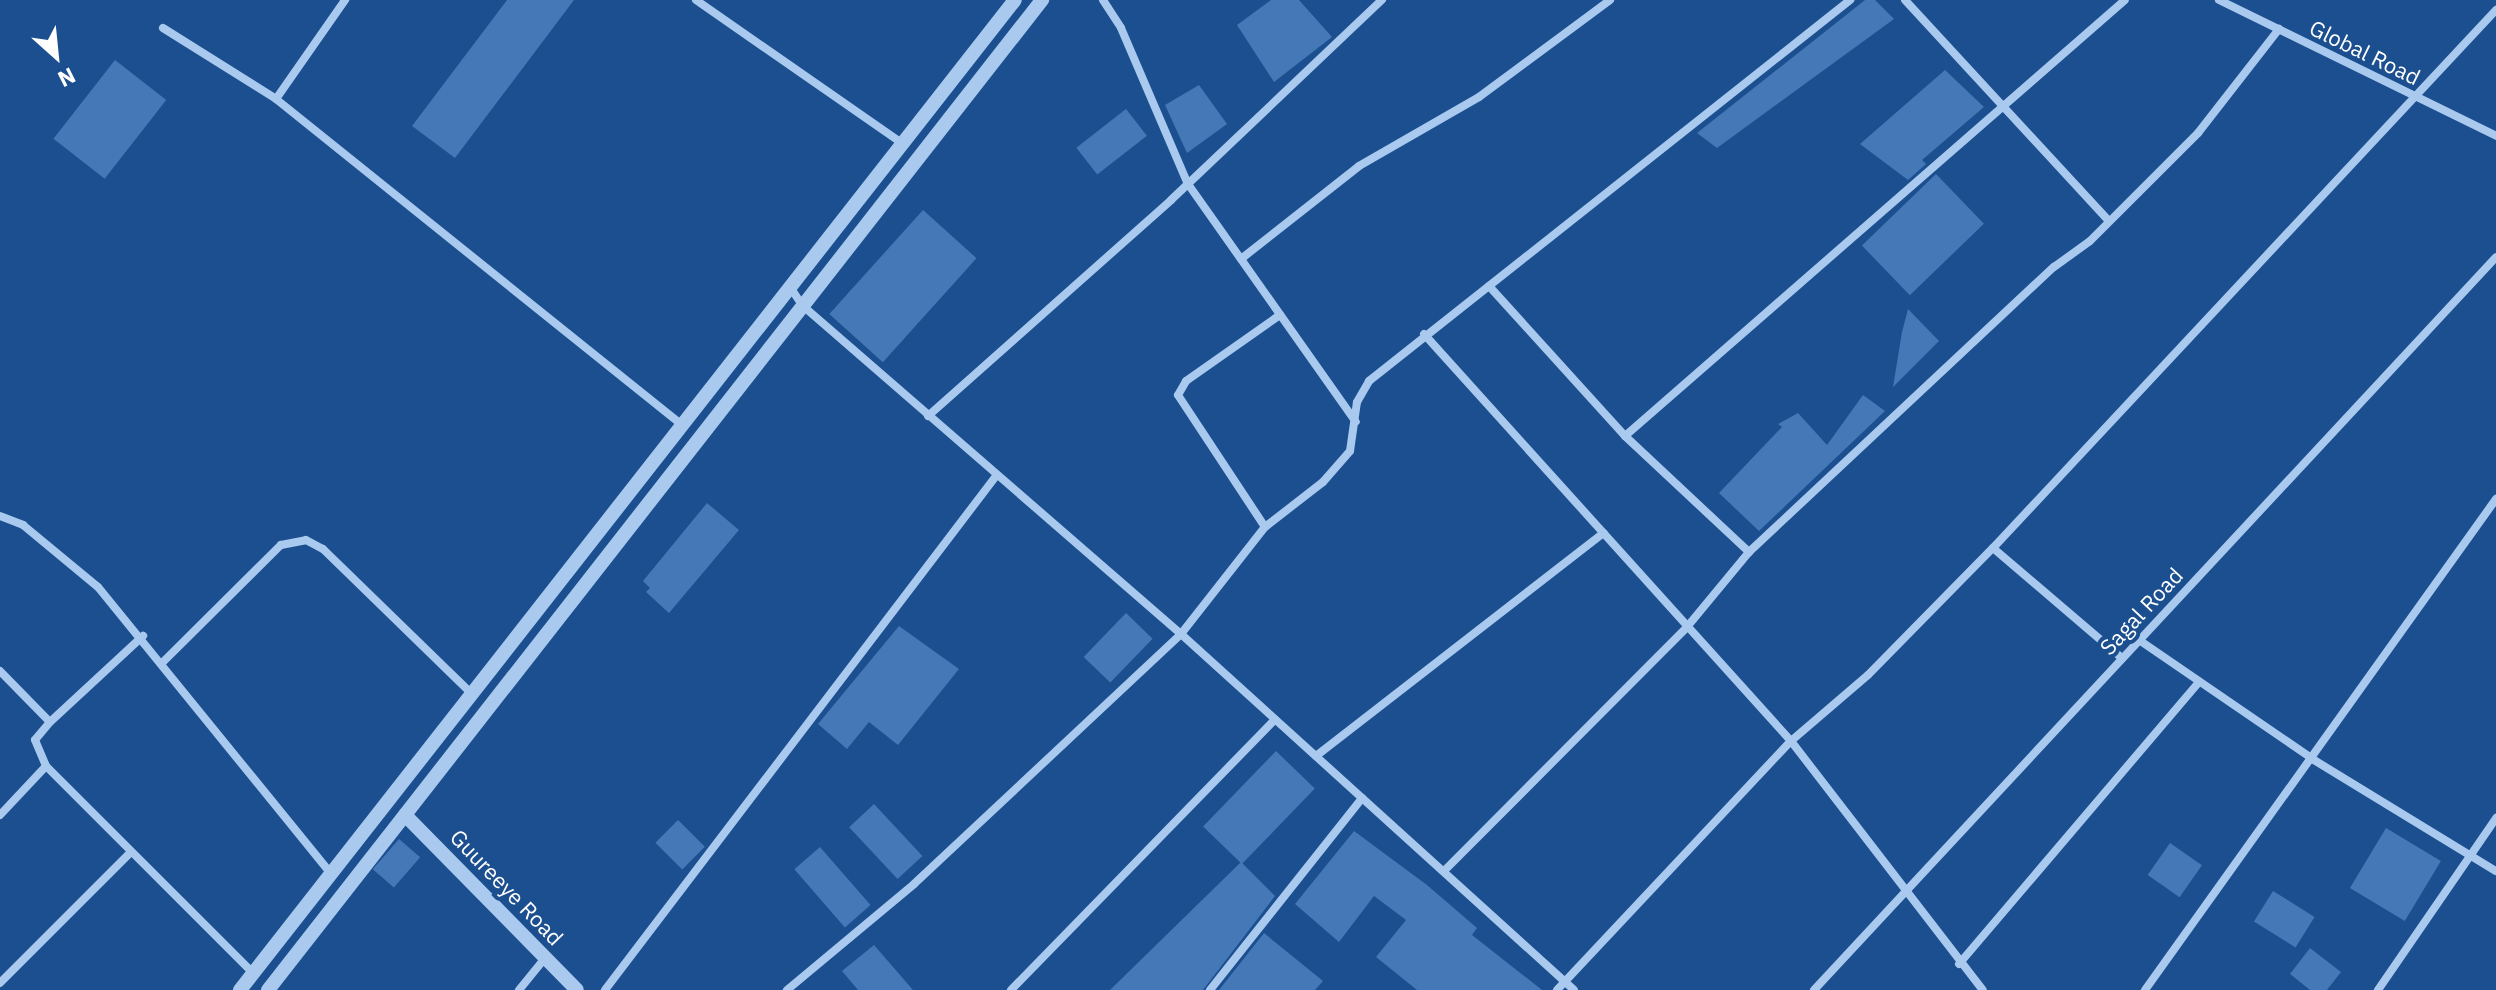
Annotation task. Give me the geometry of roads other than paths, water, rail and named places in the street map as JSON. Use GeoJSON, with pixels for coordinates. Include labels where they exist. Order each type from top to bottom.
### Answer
{"type":"FeatureCollection","features":[{"type":"Feature","properties":{"kind":"street"},"geometry":{"type":"LineString","coordinates":[[276,99],[345,0]]}},
{"type":"Feature","properties":{"kind":"street"},"geometry":{"type":"LineString","coordinates":[[696,0],[902,143]]}},
{"type":"Feature","properties":{"kind":"street"},"geometry":{"type":"LineString","coordinates":[[240,990],[1015,0]]}},
{"type":"Feature","properties":{"kind":"street"},"geometry":{"type":"LineString","coordinates":[[268,990],[1042,0]]}},
{"type":"Feature","properties":{"kind":"street"},"geometry":{"type":"LineString","coordinates":[[1103,0],[1121,28],[1188,184],[1356,422]]}},
{"type":"Feature","properties":{"kind":"street"},"geometry":{"type":"LineString","coordinates":[[928,416],[1188,184],[1382,0]]}},
{"type":"Feature","properties":{"kind":"street"},"geometry":{"type":"LineString","coordinates":[[1241,259],[1359,166],[1479,97],[1610,0]]}},
{"type":"Feature","properties":{"kind":"street"},"geometry":{"type":"LineString","coordinates":[[787,990],[937,862],[1181,634],[1265,527],[1323,482],[1350,451],[1357,402],[1369,381],[1424,334],[1850,0]]}},
{"type":"Feature","properties":{"kind":"street"},"geometry":{"type":"LineString","coordinates":[[1905,0],[2107,219]]}},
{"type":"Feature","properties":{"kind":"street"},"geometry":{"type":"LineString","coordinates":[[1625,436],[2125,0]]}},
{"type":"Feature","properties":{"kind":"street","name":"Global Road"},"geometry":{"type":"LineString","coordinates":[[2219,0],[2496,136]]}},
{"type":"Feature","properties":{"kind":"street"},"geometry":{"type":"LineString","coordinates":[[1557,990],[1791,741],[1868,675],[1993,548],[2496,10]]}},
{"type":"Feature","properties":{"kind":"street"},"geometry":{"type":"LineString","coordinates":[[163,28],[276,99],[682,425]]}},
{"type":"Feature","properties":{"kind":"street"},"geometry":{"type":"LineString","coordinates":[[1444,871],[1687,627],[1749,552],[2054,267],[2090,241],[2107,219],[2198,133],[2279,29]]}},
{"type":"Feature","properties":{"kind":"street","name":"Sagal Road"},"geometry":{"type":"LineString","coordinates":[[1814,990],[1907,895],[2122,658],[2496,257]]}},
{"type":"Feature","properties":{"kind":"street"},"geometry":{"type":"LineString","coordinates":[[1489,286],[1625,436],[1749,552]]}},
{"type":"Feature","properties":{"kind":"street"},"geometry":{"type":"LineString","coordinates":[[790,287],[803,306],[1181,634],[1574,990]]}},
{"type":"Feature","properties":{"kind":"street"},"geometry":{"type":"LineString","coordinates":[[1265,527],[1178,395],[1186,381],[1280,315]]}},
{"type":"Feature","properties":{"kind":"street"},"geometry":{"type":"LineString","coordinates":[[1424,334],[1791,741],[1959,964],[1983,990]]}},
{"type":"Feature","properties":{"kind":"street"},"geometry":{"type":"LineString","coordinates":[[605,990],[996,476]]}},
{"type":"Feature","properties":{"kind":"street"},"geometry":{"type":"LineString","coordinates":[[2145,990],[2314,760],[2496,499]]}},
{"type":"Feature","properties":{"kind":"street"},"geometry":{"type":"LineString","coordinates":[[0,516],[23,525],[98,587],[143,636],[331,874]]}},
{"type":"Feature","properties":{"kind":"street"},"geometry":{"type":"LineString","coordinates":[[1316,756],[1604,533]]}},
{"type":"Feature","properties":{"kind":"street"},"geometry":{"type":"LineString","coordinates":[[163,662],[281,545],[306,540],[323,549],[472,694]]}},
{"type":"Feature","properties":{"kind":"street"},"geometry":{"type":"LineString","coordinates":[[1993,548],[2122,658]]}},
{"type":"Feature","properties":{"kind":"street"},"geometry":{"type":"LineString","coordinates":[[143,636],[50,722],[35,740],[46,766],[253,973]]}},
{"type":"Feature","properties":{"kind":"street"},"geometry":{"type":"LineString","coordinates":[[2139,640],[2314,760],[2496,871]]}},
{"type":"Feature","properties":{"kind":"street"},"geometry":{"type":"LineString","coordinates":[[0,671],[50,722]]}},
{"type":"Feature","properties":{"kind":"street"},"geometry":{"type":"LineString","coordinates":[[1959,964],[2199,682]]}},
{"type":"Feature","properties":{"kind":"street"},"geometry":{"type":"LineString","coordinates":[[1011,990],[1275,719]]}},
{"type":"Feature","properties":{"kind":"street"},"geometry":{"type":"LineString","coordinates":[[0,815],[46,766]]}},
{"type":"Feature","properties":{"kind":"street"},"geometry":{"type":"LineString","coordinates":[[1210,990],[1362,798]]}},
{"type":"Feature","properties":{"kind":"street","name":"Guureeye Road"},"geometry":{"type":"LineString","coordinates":[[405,815],[577,990]]}},
{"type":"Feature","properties":{"kind":"street"},"geometry":{"type":"LineString","coordinates":[[2378,990],[2496,818]]}},
{"type":"Feature","properties":{"kind":"street"},"geometry":{"type":"LineString","coordinates":[[0,983],[131,852]]}},
{"type":"Feature","properties":{"kind":"street"},"geometry":{"type":"LineString","coordinates":[[519,990],[545,958]]}}]}
